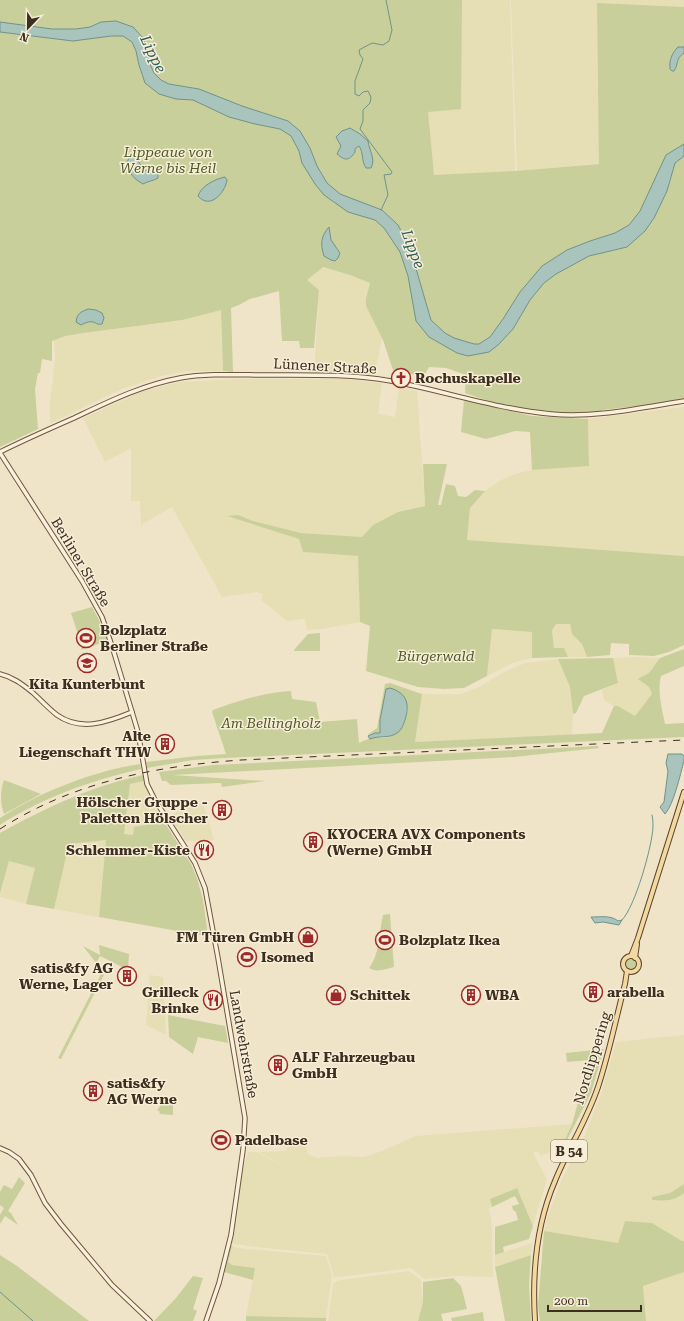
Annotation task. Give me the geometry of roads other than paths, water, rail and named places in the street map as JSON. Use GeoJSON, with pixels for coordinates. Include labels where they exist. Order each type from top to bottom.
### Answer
{"type":"FeatureCollection","features":[{"type":"Feature","properties":{"kind":"main road"},"geometry":{"type":"LineString","coordinates":[[633,957],[684,792]]}},
{"type":"Feature","properties":{"kind":"main road"},"geometry":{"type":"LineString","coordinates":[[633,957],[638,962],[638,967],[635,971],[629,971],[624,967],[623,962],[626,958],[633,957]]}},
{"type":"Feature","properties":{"kind":"main road","name":"Nordlippering"},"geometry":{"type":"LineString","coordinates":[[536,1321],[535,1268],[544,1211],[555,1181],[598,1087],[629,971]]}},
{"type":"Feature","properties":{"kind":"street","name":"Lünener Straße"},"geometry":{"type":"LineString","coordinates":[[0,452],[97,407],[138,390],[156,383],[192,376],[301,375],[366,377],[520,410],[569,415],[600,414],[684,401]]}},
{"type":"Feature","properties":{"kind":"street","name":"Berliner Straße"},"geometry":{"type":"LineString","coordinates":[[0,452],[66,556],[102,618],[138,732],[147,784]]}},
{"type":"Feature","properties":{"kind":"street"},"geometry":{"type":"LineString","coordinates":[[0,674],[21,683],[57,715],[66,721],[85,725],[94,724],[132,712]]}},
{"type":"Feature","properties":{"kind":"street","name":"Landwehrstraße"},"geometry":{"type":"LineString","coordinates":[[147,784],[155,800],[195,864],[205,888],[216,943],[244,1112],[243,1150],[230,1235],[219,1283],[206,1321]]}},
{"type":"Feature","properties":{"kind":"street"},"geometry":{"type":"LineString","coordinates":[[0,1148],[15,1156],[23,1163],[31,1175],[42,1199],[61,1224],[112,1286],[150,1321]]}},
{"type":"Feature","properties":{"kind":"water"},"geometry":{"type":"Polygon","coordinates":[[[116,21],[133,27],[144,39],[150,64],[154,73],[161,80],[169,84],[199,89],[242,106],[288,121],[300,131],[327,183],[340,194],[382,210],[398,225],[410,248],[431,320],[445,333],[454,338],[474,344],[479,344],[490,337],[520,292],[542,266],[567,250],[615,233],[629,225],[640,211],[666,155],[684,144],[684,156],[675,163],[667,191],[654,218],[645,231],[627,247],[589,256],[556,274],[544,283],[530,300],[513,329],[498,345],[489,352],[468,356],[457,353],[429,337],[416,321],[408,276],[400,252],[384,228],[375,220],[348,212],[324,195],[302,163],[299,151],[291,136],[280,129],[229,117],[193,100],[176,99],[159,94],[145,83],[132,42],[123,36],[73,41],[0,32],[0,22],[52,29],[76,29],[90,27],[101,22],[116,21]]]}},
{"type":"Feature","properties":{"kind":"water"},"geometry":{"type":"Polygon","coordinates":[[[678,47],[684,47],[684,53],[679,57],[674,71],[672,71],[670,69],[671,60],[678,47]]]}},
{"type":"Feature","properties":{"kind":"water"},"geometry":{"type":"Polygon","coordinates":[[[350,128],[368,141],[373,158],[371,168],[366,168],[364,165],[362,151],[359,146],[355,149],[355,152],[351,157],[347,159],[342,158],[337,154],[341,146],[336,137],[342,131],[350,128]]]}},
{"type":"Feature","properties":{"kind":"water"},"geometry":{"type":"Polygon","coordinates":[[[134,157],[144,170],[156,172],[158,174],[158,178],[143,184],[134,178],[130,173],[127,162],[129,158],[134,157]]]}},
{"type":"Feature","properties":{"kind":"water"},"geometry":{"type":"Polygon","coordinates":[[[225,177],[227,180],[226,185],[220,194],[212,201],[203,200],[198,196],[202,189],[209,184],[217,179],[225,177]]]}},
{"type":"Feature","properties":{"kind":"water"},"geometry":{"type":"Polygon","coordinates":[[[329,227],[331,240],[340,253],[335,261],[324,256],[322,248],[324,234],[329,227]]]}},
{"type":"Feature","properties":{"kind":"water"},"geometry":{"type":"Polygon","coordinates":[[[88,309],[96,310],[102,313],[104,318],[102,324],[90,322],[81,325],[76,322],[80,313],[88,309]]]}},
{"type":"Feature","properties":{"kind":"water"},"geometry":{"type":"Polygon","coordinates":[[[390,688],[396,690],[404,696],[406,700],[407,709],[403,726],[394,735],[370,739],[368,736],[375,733],[380,733],[380,720],[386,689],[390,688]]]}},
{"type":"Feature","properties":{"kind":"water"},"geometry":{"type":"Polygon","coordinates":[[[668,754],[682,754],[684,756],[684,761],[674,797],[665,814],[660,807],[664,802],[668,771],[666,763],[668,754]]]}},
{"type":"Feature","properties":{"kind":"water"},"geometry":{"type":"Polygon","coordinates":[[[591,917],[612,918],[618,921],[622,920],[619,925],[603,922],[595,923],[591,917]]]}},
{"type":"Feature","properties":{"kind":"waterway"},"geometry":{"type":"LineString","coordinates":[[381,210],[388,195],[384,175],[391,174],[392,172],[360,129],[363,121],[363,110],[370,103],[371,97],[368,91],[363,92],[359,96],[355,94],[355,81],[363,59],[359,50],[372,43],[383,45],[389,41],[392,30],[386,0]]}},
{"type":"Feature","properties":{"kind":"waterway"},"geometry":{"type":"LineString","coordinates":[[622,920],[632,903],[642,876],[652,836],[652,815]]}},
{"type":"Feature","properties":{"kind":"waterway"},"geometry":{"type":"LineString","coordinates":[[0,1292],[33,1321]]}},
{"type":"Feature","properties":{"kind":"railway"},"geometry":{"type":"LineString","coordinates":[[0,829],[56,799],[86,788],[116,779],[178,767],[241,760],[684,740]]}},
{"type":"Feature","properties":{"kind":"place","name":"Rochuskapelle"},"geometry":{"type":"Point","coordinates":[401,378]}},
{"type":"Feature","properties":{"kind":"place","name":"Bolzplatz Berliner Straße"},"geometry":{"type":"Point","coordinates":[86,638]}},
{"type":"Feature","properties":{"kind":"place","name":"Kita Kunterbunt"},"geometry":{"type":"Point","coordinates":[87,663]}},
{"type":"Feature","properties":{"kind":"place","name":"Alte Liegenschaft THW"},"geometry":{"type":"Point","coordinates":[165,744]}},
{"type":"Feature","properties":{"kind":"place","name":"Hölscher Gruppe - Paletten Hölscher"},"geometry":{"type":"Point","coordinates":[222,810]}},
{"type":"Feature","properties":{"kind":"place","name":"KYOCERA AVX Components (Werne) GmbH"},"geometry":{"type":"Point","coordinates":[313,842]}},
{"type":"Feature","properties":{"kind":"place","name":"Schlemmer-Kiste"},"geometry":{"type":"Point","coordinates":[204,850]}},
{"type":"Feature","properties":{"kind":"place","name":"FM Türen GmbH"},"geometry":{"type":"Point","coordinates":[308,937]}},
{"type":"Feature","properties":{"kind":"place","name":"Bolzplatz Ikea"},"geometry":{"type":"Point","coordinates":[385,940]}},
{"type":"Feature","properties":{"kind":"place","name":"Isomed"},"geometry":{"type":"Point","coordinates":[247,957]}},
{"type":"Feature","properties":{"kind":"place","name":"satis&fy AG Werne, Lager"},"geometry":{"type":"Point","coordinates":[127,976]}},
{"type":"Feature","properties":{"kind":"place","name":"arabella"},"geometry":{"type":"Point","coordinates":[593,992]}},
{"type":"Feature","properties":{"kind":"place","name":"Schittek"},"geometry":{"type":"Point","coordinates":[336,995]}},
{"type":"Feature","properties":{"kind":"place","name":"WBA"},"geometry":{"type":"Point","coordinates":[471,995]}},
{"type":"Feature","properties":{"kind":"place","name":"Grilleck Brinke"},"geometry":{"type":"Point","coordinates":[213,1000]}},
{"type":"Feature","properties":{"kind":"place","name":"ALF Fahrzeugbau GmbH"},"geometry":{"type":"Point","coordinates":[278,1065]}},
{"type":"Feature","properties":{"kind":"place","name":"satis&fy AG Werne"},"geometry":{"type":"Point","coordinates":[93,1091]}},
{"type":"Feature","properties":{"kind":"place","name":"Padelbase"},"geometry":{"type":"Point","coordinates":[221,1140]}},
{"type":"Feature","properties":{"kind":"water label","name":"Lippe"},"geometry":{"type":"Point","coordinates":[153,54]}},
{"type":"Feature","properties":{"kind":"water label","name":"Lippe"},"geometry":{"type":"Point","coordinates":[413,249]}},
{"type":"Feature","properties":{"kind":"park label","name":"Lippeaue von Werne bis Heil"},"geometry":{"type":"Point","coordinates":[168,160]}},
{"type":"Feature","properties":{"kind":"park label","name":"Bürgerwald"},"geometry":{"type":"Point","coordinates":[436,656]}},
{"type":"Feature","properties":{"kind":"park label","name":"Am Bellingholz"},"geometry":{"type":"Point","coordinates":[271,723]}}]}
